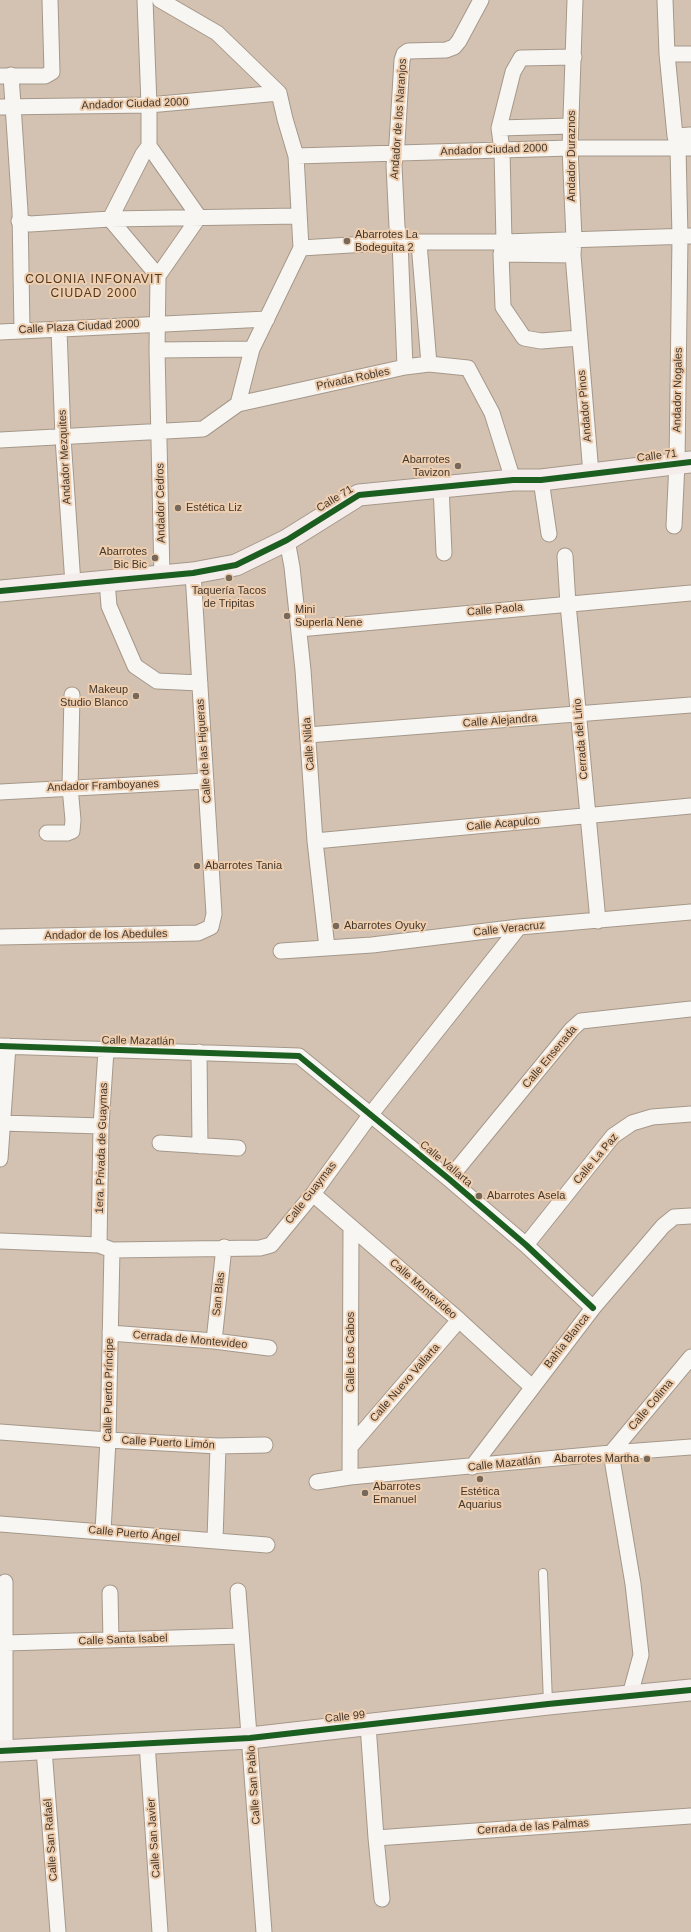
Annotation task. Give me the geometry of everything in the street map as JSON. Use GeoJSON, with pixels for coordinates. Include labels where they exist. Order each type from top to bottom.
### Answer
{"type":"FeatureCollection","features":[{"type":"Feature","properties":{"kind":"street"},"geometry":{"type":"LineString","coordinates":[[22,330],[19,222],[7,107],[6,76],[45,76],[52,72],[50,0]]}},
{"type":"Feature","properties":{"kind":"street"},"geometry":{"type":"LineString","coordinates":[[110,219],[143,154],[149,146],[150,105],[145,0]]}},
{"type":"Feature","properties":{"kind":"street"},"geometry":{"type":"LineString","coordinates":[[0,440],[63,438],[159,430],[204,429],[238,404],[252,349],[301,248],[296,156],[279,93],[217,33],[160,0]]}},
{"type":"Feature","properties":{"kind":"street","name":"Andador de los Naranjos"},"geometry":{"type":"LineString","coordinates":[[405,367],[400,242],[396,219],[394,164],[404,54],[408,50],[446,50],[454,47],[459,42],[481,0]]}},
{"type":"Feature","properties":{"kind":"street","name":"Andador Duraznos"},"geometry":{"type":"LineString","coordinates":[[573,255],[574,239],[570,148],[575,0]]}},
{"type":"Feature","properties":{"kind":"street","name":"Andador Nogales"},"geometry":{"type":"LineString","coordinates":[[665,0],[668,54],[681,144],[686,236],[684,463],[674,526]]}},
{"type":"Feature","properties":{"kind":"street"},"geometry":{"type":"LineString","coordinates":[[668,54],[691,54]]}},
{"type":"Feature","properties":{"kind":"street"},"geometry":{"type":"LineString","coordinates":[[574,57],[520,58],[512,72],[499,128],[502,150],[503,306],[524,338],[541,341],[579,338]]}},
{"type":"Feature","properties":{"kind":"street","name":"Andador Ciudad 2000"},"geometry":{"type":"LineString","coordinates":[[7,107],[150,105],[279,93]]}},
{"type":"Feature","properties":{"kind":"street"},"geometry":{"type":"LineString","coordinates":[[499,128],[571,126]]}},
{"type":"Feature","properties":{"kind":"street","name":"Andador Ciudad 2000"},"geometry":{"type":"LineString","coordinates":[[296,156],[681,144],[691,136]]}},
{"type":"Feature","properties":{"kind":"street"},"geometry":{"type":"LineString","coordinates":[[149,146],[199,217]]}},
{"type":"Feature","properties":{"kind":"street"},"geometry":{"type":"LineString","coordinates":[[19,222],[30,224],[110,219],[299,216]]}},
{"type":"Feature","properties":{"kind":"street"},"geometry":{"type":"LineString","coordinates":[[157,323],[158,276],[199,217]]}},
{"type":"Feature","properties":{"kind":"street"},"geometry":{"type":"LineString","coordinates":[[110,219],[158,276]]}},
{"type":"Feature","properties":{"kind":"street"},"geometry":{"type":"LineString","coordinates":[[503,248],[574,239],[686,236]]}},
{"type":"Feature","properties":{"kind":"street"},"geometry":{"type":"LineString","coordinates":[[301,248],[400,242],[503,248],[573,255]]}},
{"type":"Feature","properties":{"kind":"street"},"geometry":{"type":"LineString","coordinates":[[419,243],[428,364]]}},
{"type":"Feature","properties":{"kind":"street","name":"Andador Pinos"},"geometry":{"type":"LineString","coordinates":[[573,255],[591,474]]}},
{"type":"Feature","properties":{"kind":"street","name":"Calle Plaza Ciudad 2000"},"geometry":{"type":"LineString","coordinates":[[0,332],[157,323],[267,319]]}},
{"type":"Feature","properties":{"kind":"street","name":"Andador Cedros"},"geometry":{"type":"LineString","coordinates":[[157,323],[162,576]]}},
{"type":"Feature","properties":{"kind":"street","name":"Andador Mezquites"},"geometry":{"type":"LineString","coordinates":[[59,329],[63,438],[72,584]]}},
{"type":"Feature","properties":{"kind":"street"},"geometry":{"type":"LineString","coordinates":[[157,350],[252,349]]}},
{"type":"Feature","properties":{"kind":"street","name":"Privada Robles"},"geometry":{"type":"LineString","coordinates":[[238,404],[405,367],[428,364],[468,368],[492,413],[513,480]]}},
{"type":"Feature","properties":{"kind":"street","name":"Calle 71"},"geometry":{"type":"LineString","coordinates":[[0,591],[193,573],[236,565],[287,540],[359,495],[513,480],[541,480],[684,463]]}},
{"type":"Feature","properties":{"kind":"street"},"geometry":{"type":"LineString","coordinates":[[541,480],[549,534]]}},
{"type":"Feature","properties":{"kind":"street"},"geometry":{"type":"LineString","coordinates":[[441,486],[444,553]]}},
{"type":"Feature","properties":{"kind":"street","name":"Calle Nilda"},"geometry":{"type":"LineString","coordinates":[[287,540],[292,568],[299,629],[308,735],[314,841],[327,948]]}},
{"type":"Feature","properties":{"kind":"street","name":"Cerrada del Lirio"},"geometry":{"type":"LineString","coordinates":[[565,556],[568,604],[598,920]]}},
{"type":"Feature","properties":{"kind":"street","name":"Calle de las Higueras"},"geometry":{"type":"LineString","coordinates":[[193,573],[214,914],[211,927]]}},
{"type":"Feature","properties":{"kind":"street"},"geometry":{"type":"LineString","coordinates":[[107,581],[109,606],[135,666],[157,681],[200,683]]}},
{"type":"Feature","properties":{"kind":"street","name":"Calle Paola"},"geometry":{"type":"LineString","coordinates":[[299,629],[691,594]]}},
{"type":"Feature","properties":{"kind":"street"},"geometry":{"type":"LineString","coordinates":[[47,833],[66,833],[72,831],[74,820],[70,787],[72,695]]}},
{"type":"Feature","properties":{"kind":"street","name":"Calle Alejandra"},"geometry":{"type":"LineString","coordinates":[[308,735],[579,715],[691,705]]}},
{"type":"Feature","properties":{"kind":"street","name":"Andador Framboyanes"},"geometry":{"type":"LineString","coordinates":[[0,792],[70,787],[206,781]]}},
{"type":"Feature","properties":{"kind":"street","name":"Calle Acapulco"},"geometry":{"type":"LineString","coordinates":[[314,841],[691,806]]}},
{"type":"Feature","properties":{"kind":"street","name":"Calle Veracruz"},"geometry":{"type":"LineString","coordinates":[[327,948],[372,945],[519,927],[691,912]]}},
{"type":"Feature","properties":{"kind":"street","name":"Andador de los Abedules"},"geometry":{"type":"LineString","coordinates":[[0,937],[198,933],[211,927]]}},
{"type":"Feature","properties":{"kind":"street","name":"Calle Guaymas"},"geometry":{"type":"LineString","coordinates":[[0,1241],[105,1247],[260,1248],[271,1245],[313,1194],[371,1114],[519,927]]}},
{"type":"Feature","properties":{"kind":"street"},"geometry":{"type":"LineString","coordinates":[[281,951],[327,948]]}},
{"type":"Feature","properties":{"kind":"street","name":"Calle Ensenada"},"geometry":{"type":"LineString","coordinates":[[449,1179],[572,1029],[581,1021],[691,1010]]}},
{"type":"Feature","properties":{"kind":"street"},"geometry":{"type":"LineString","coordinates":[[0,1159],[4,1046]]}},
{"type":"Feature","properties":{"kind":"street","name":"Calle Mazatlán"},"geometry":{"type":"LineString","coordinates":[[4,1046],[275,1055]]}},
{"type":"Feature","properties":{"kind":"street","name":"1era. Privada de Guaymas"},"geometry":{"type":"LineString","coordinates":[[105,1247],[101,1126],[106,1050]]}},
{"type":"Feature","properties":{"kind":"street"},"geometry":{"type":"LineString","coordinates":[[199,1052],[200,1146]]}},
{"type":"Feature","properties":{"kind":"street","name":"Calle Vallarta"},"geometry":{"type":"LineString","coordinates":[[275,1055],[299,1056],[449,1179],[526,1245],[593,1308]]}},
{"type":"Feature","properties":{"kind":"street","name":"Calle La Paz"},"geometry":{"type":"LineString","coordinates":[[526,1245],[613,1136],[632,1123],[652,1117],[691,1114]]}},
{"type":"Feature","properties":{"kind":"street"},"geometry":{"type":"LineString","coordinates":[[2,1123],[101,1126]]}},
{"type":"Feature","properties":{"kind":"street"},"geometry":{"type":"LineString","coordinates":[[160,1143],[238,1148]]}},
{"type":"Feature","properties":{"kind":"street","name":"Calle Montevideo"},"geometry":{"type":"LineString","coordinates":[[313,1194],[459,1320],[532,1387]]}},
{"type":"Feature","properties":{"kind":"street","name":"Bahía Blanca"},"geometry":{"type":"LineString","coordinates":[[472,1467],[593,1308],[663,1226],[674,1217],[691,1216]]}},
{"type":"Feature","properties":{"kind":"street","name":"Calle Los Cabos"},"geometry":{"type":"LineString","coordinates":[[350,1477],[351,1227]]}},
{"type":"Feature","properties":{"kind":"street","name":"Calle Puerto Príncipe"},"geometry":{"type":"LineString","coordinates":[[103,1531],[108,1440],[110,1333],[105,1247]]}},
{"type":"Feature","properties":{"kind":"street","name":"San Blas"},"geometry":{"type":"LineString","coordinates":[[214,1341],[224,1247]]}},
{"type":"Feature","properties":{"kind":"street","name":"Calle Nuevo Vallarta"},"geometry":{"type":"LineString","coordinates":[[350,1447],[459,1320]]}},
{"type":"Feature","properties":{"kind":"street","name":"Cerrada de Montevideo"},"geometry":{"type":"LineString","coordinates":[[110,1333],[214,1341],[269,1348]]}},
{"type":"Feature","properties":{"kind":"street","name":"Calle Colima"},"geometry":{"type":"LineString","coordinates":[[611,1453],[691,1357]]}},
{"type":"Feature","properties":{"kind":"street","name":"Calle Puerto Limón"},"geometry":{"type":"LineString","coordinates":[[0,1432],[218,1446],[265,1446]]}},
{"type":"Feature","properties":{"kind":"street"},"geometry":{"type":"LineString","coordinates":[[215,1540],[218,1446]]}},
{"type":"Feature","properties":{"kind":"street","name":"Calle Mazatlán"},"geometry":{"type":"LineString","coordinates":[[317,1482],[350,1477],[691,1447]]}},
{"type":"Feature","properties":{"kind":"street"},"geometry":{"type":"LineString","coordinates":[[611,1453],[633,1584],[641,1655],[630,1695]]}},
{"type":"Feature","properties":{"kind":"street","name":"Calle Puerto Ángel"},"geometry":{"type":"LineString","coordinates":[[0,1524],[267,1545]]}},
{"type":"Feature","properties":{"kind":"street"},"geometry":{"type":"LineString","coordinates":[[2,1751],[6,1643],[5,1582]]}},
{"type":"Feature","properties":{"kind":"street","name":"Calle San Pablo"},"geometry":{"type":"LineString","coordinates":[[238,1591],[264,1932]]}},
{"type":"Feature","properties":{"kind":"street"},"geometry":{"type":"LineString","coordinates":[[110,1593],[111,1640]]}},
{"type":"Feature","properties":{"kind":"street","name":"Calle Santa Isabel"},"geometry":{"type":"LineString","coordinates":[[6,1643],[241,1636]]}},
{"type":"Feature","properties":{"kind":"street","name":"Calle 99"},"geometry":{"type":"LineString","coordinates":[[2,1751],[250,1738],[630,1695],[691,1690]]}},
{"type":"Feature","properties":{"kind":"street"},"geometry":{"type":"LineString","coordinates":[[368,1725],[382,1899]]}},
{"type":"Feature","properties":{"kind":"street","name":"Calle San Javier"},"geometry":{"type":"LineString","coordinates":[[147,1744],[160,1932]]}},
{"type":"Feature","properties":{"kind":"street","name":"Calle San Rafaél"},"geometry":{"type":"LineString","coordinates":[[44,1749],[58,1932]]}},
{"type":"Feature","properties":{"kind":"street","name":"Cerrada de las Palmas"},"geometry":{"type":"LineString","coordinates":[[376,1838],[691,1816]]}},
{"type":"Feature","properties":{"kind":"lane"},"geometry":{"type":"LineString","coordinates":[[543,1573],[548,1704]]}},
{"type":"Feature","properties":{"kind":"cycle path"},"geometry":{"type":"LineString","coordinates":[[0,591],[193,573],[236,565],[287,540],[359,495],[513,480],[541,480],[691,462]]}},
{"type":"Feature","properties":{"kind":"cycle path"},"geometry":{"type":"LineString","coordinates":[[0,1046],[299,1056],[449,1179],[526,1245],[593,1308]]}},
{"type":"Feature","properties":{"kind":"cycle path"},"geometry":{"type":"LineString","coordinates":[[0,1751],[250,1738],[548,1704],[691,1690]]}},
{"type":"Feature","properties":{"kind":"place","name":"Abarrotes La Bodeguita 2"},"geometry":{"type":"Point","coordinates":[347,241]}},
{"type":"Feature","properties":{"kind":"place","name":"Abarrotes Tavizon"},"geometry":{"type":"Point","coordinates":[458,466]}},
{"type":"Feature","properties":{"kind":"place","name":"Estética Liz"},"geometry":{"type":"Point","coordinates":[178,508]}},
{"type":"Feature","properties":{"kind":"place","name":"Abarrotes Bic Bic"},"geometry":{"type":"Point","coordinates":[155,558]}},
{"type":"Feature","properties":{"kind":"place","name":"Taquería Tacos de Tripitas"},"geometry":{"type":"Point","coordinates":[229,578]}},
{"type":"Feature","properties":{"kind":"place","name":"Mini Superla Nene"},"geometry":{"type":"Point","coordinates":[287,616]}},
{"type":"Feature","properties":{"kind":"place","name":"Makeup Studio Blanco"},"geometry":{"type":"Point","coordinates":[136,696]}},
{"type":"Feature","properties":{"kind":"place","name":"Abarrotes Tania"},"geometry":{"type":"Point","coordinates":[197,866]}},
{"type":"Feature","properties":{"kind":"place","name":"Abarrotes Oyuky"},"geometry":{"type":"Point","coordinates":[336,926]}},
{"type":"Feature","properties":{"kind":"place","name":"Abarrotes Asela"},"geometry":{"type":"Point","coordinates":[479,1196]}},
{"type":"Feature","properties":{"kind":"place","name":"Abarrotes Martha"},"geometry":{"type":"Point","coordinates":[647,1459]}},
{"type":"Feature","properties":{"kind":"place","name":"Estética Aquarius"},"geometry":{"type":"Point","coordinates":[480,1479]}},
{"type":"Feature","properties":{"kind":"place","name":"Abarrotes Emanuel"},"geometry":{"type":"Point","coordinates":[365,1493]}},
{"type":"Feature","properties":{"kind":"district","name":"COLONIA INFONAVIT CIUDAD 2000"},"geometry":{"type":"Point","coordinates":[94,287]}}]}
